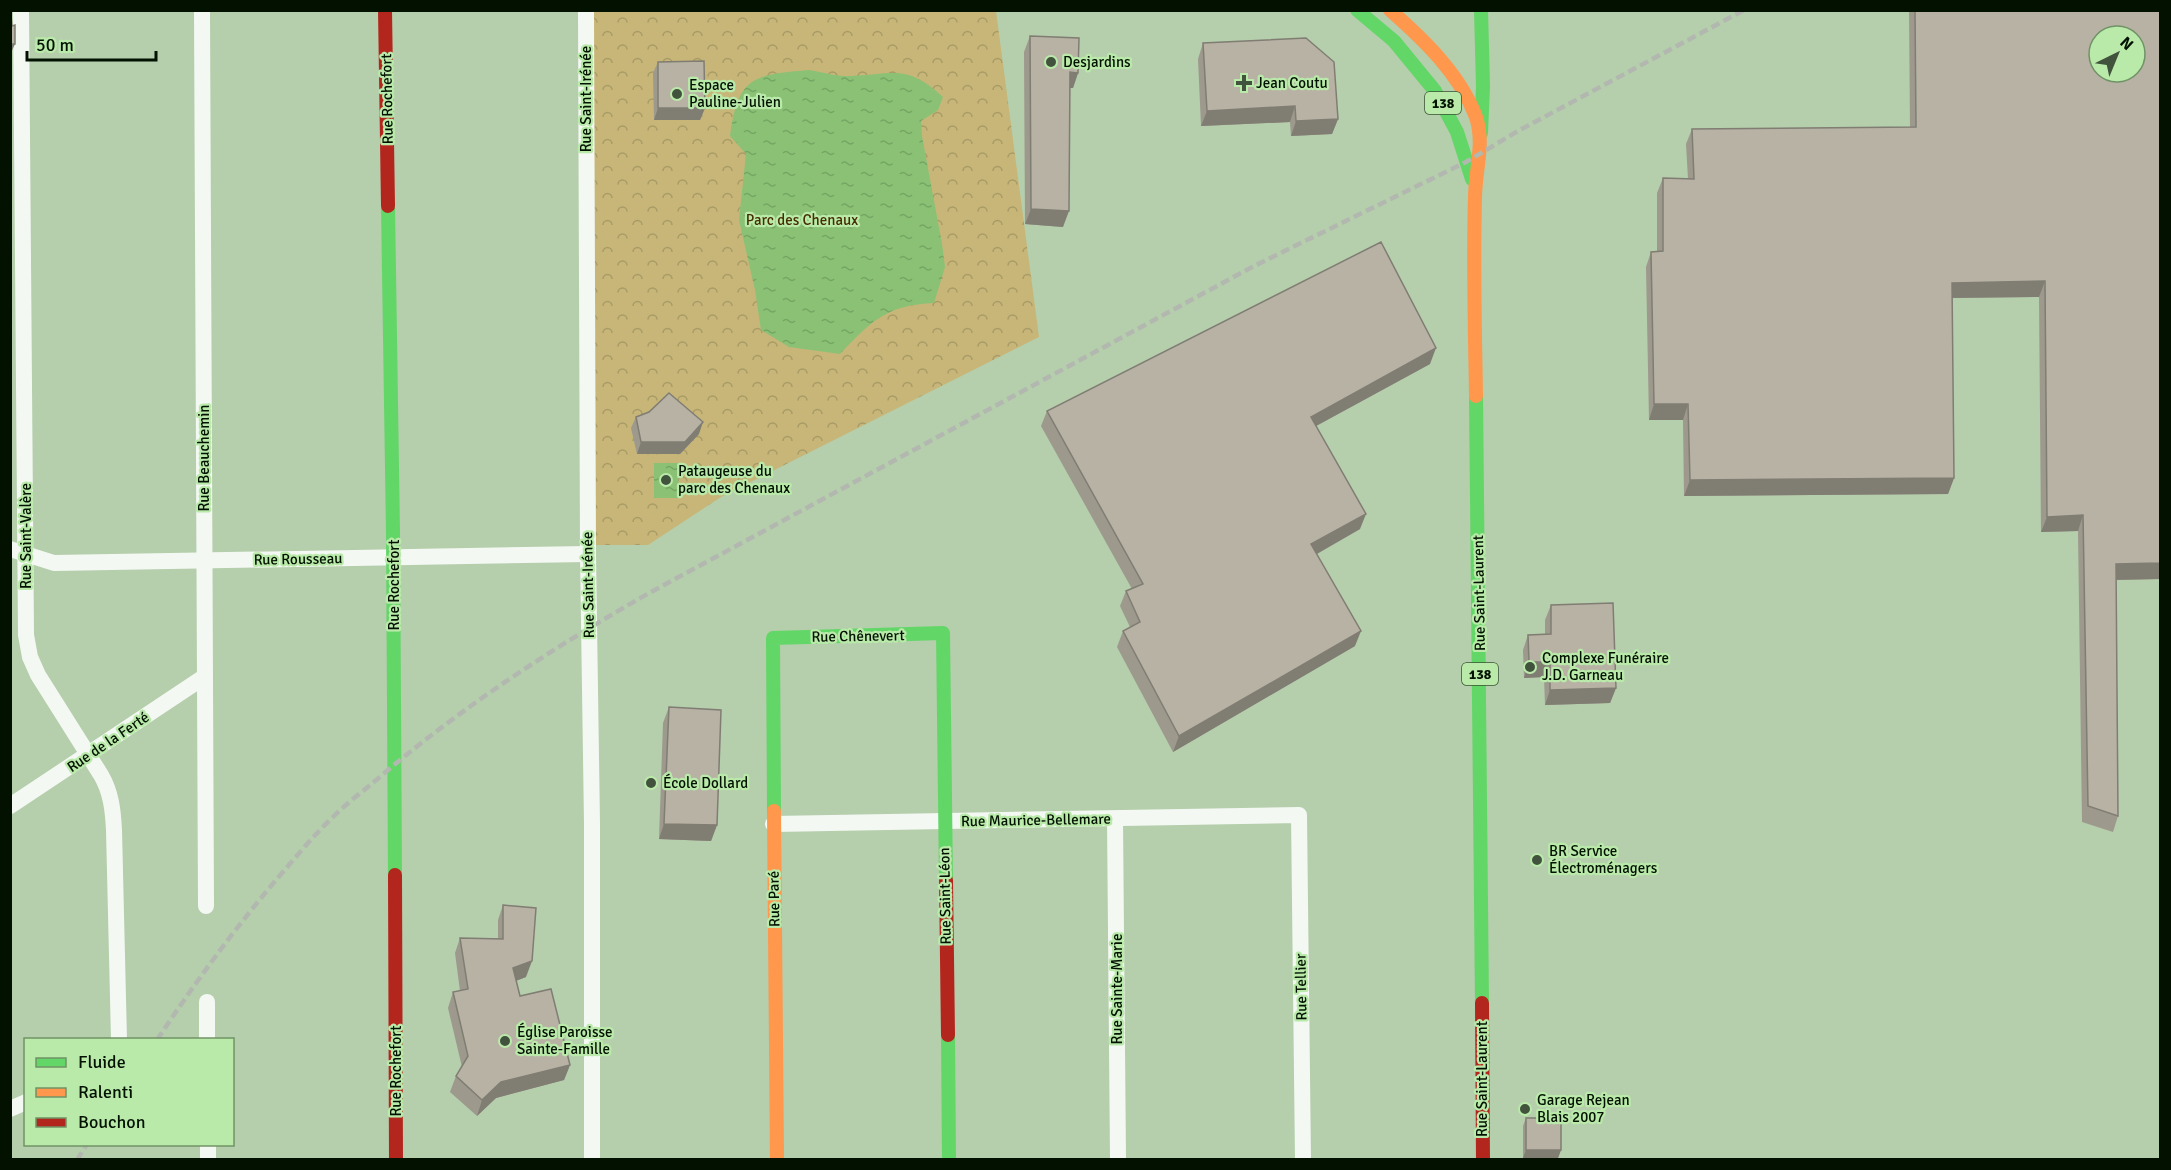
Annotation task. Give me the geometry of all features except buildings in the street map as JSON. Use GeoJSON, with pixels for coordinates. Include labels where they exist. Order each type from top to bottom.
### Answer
{"type":"FeatureCollection","features":[{"type":"Feature","properties":{"kind":"street","name":"Rue Saint-Valère"},"geometry":{"type":"LineString","coordinates":[[21,10],[18,552],[30,657],[38,675],[108,787],[113,812],[119,1038]]}},
{"type":"Feature","properties":{"kind":"street","name":"Rue Beauchemin"},"geometry":{"type":"LineString","coordinates":[[202,10],[206,906]]}},
{"type":"Feature","properties":{"kind":"street","name":"Rue Rochefort"},"geometry":{"type":"LineString","coordinates":[[385,10],[393,558],[396,1160]]}},
{"type":"Feature","properties":{"kind":"street","name":"Rue Saint-Irénée"},"geometry":{"type":"LineString","coordinates":[[586,10],[592,1160]]}},
{"type":"Feature","properties":{"kind":"street","name":"138"},"geometry":{"type":"LineString","coordinates":[[1357,10],[1385,33],[1410,59],[1440,99],[1456,132],[1475,189]]}},
{"type":"Feature","properties":{"kind":"street","name":"Rue Saint-Laurent"},"geometry":{"type":"LineString","coordinates":[[1481,10],[1484,86],[1475,189],[1483,1160]]}},
{"type":"Feature","properties":{"kind":"street","name":"138"},"geometry":{"type":"LineString","coordinates":[[1397,12],[1459,86],[1473,111],[1481,136]]}},
{"type":"Feature","properties":{"kind":"street"},"geometry":{"type":"LineString","coordinates":[[1385,33],[1397,12]]}},
{"type":"Feature","properties":{"kind":"street","name":"Rue Rousseau"},"geometry":{"type":"LineString","coordinates":[[18,552],[54,563],[588,554]]}},
{"type":"Feature","properties":{"kind":"street","name":"Rue Chênevert"},"geometry":{"type":"LineString","coordinates":[[773,638],[942,633]]}},
{"type":"Feature","properties":{"kind":"street","name":"Rue Saint-Léon"},"geometry":{"type":"LineString","coordinates":[[942,633],[949,1160]]}},
{"type":"Feature","properties":{"kind":"street","name":"Rue Paré"},"geometry":{"type":"LineString","coordinates":[[773,638],[777,1160]]}},
{"type":"Feature","properties":{"kind":"street","name":"Rue de la Ferté"},"geometry":{"type":"LineString","coordinates":[[10,806],[204,677]]}},
{"type":"Feature","properties":{"kind":"street","name":"Rue Maurice-Bellemare"},"geometry":{"type":"LineString","coordinates":[[773,824],[1299,815]]}},
{"type":"Feature","properties":{"kind":"street","name":"Rue Tellier"},"geometry":{"type":"LineString","coordinates":[[1299,815],[1303,1160]]}},
{"type":"Feature","properties":{"kind":"street","name":"Rue Sainte-Marie"},"geometry":{"type":"LineString","coordinates":[[1115,819],[1118,1160]]}},
{"type":"Feature","properties":{"kind":"street"},"geometry":{"type":"LineString","coordinates":[[207,1002],[207,1038]]}},
{"type":"Feature","properties":{"kind":"street"},"geometry":{"type":"LineString","coordinates":[[10,1109],[24,1103]]}},
{"type":"Feature","properties":{"kind":"green space","name":"Parc des Chenaux"},"geometry":{"type":"Polygon","coordinates":[[[589,11],[996,11],[1039,337],[721,497],[648,545],[594,545],[589,11]]]}},
{"type":"Feature","properties":{"kind":"water"},"geometry":{"type":"Polygon","coordinates":[[[809,70],[846,76],[890,73],[910,75],[943,97],[938,110],[921,121],[945,267],[934,303],[918,304],[892,311],[861,332],[840,354],[789,347],[761,330],[755,290],[739,220],[746,154],[730,136],[738,101],[752,82],[762,77],[809,70]]]}},
{"type":"Feature","properties":{"kind":"water","name":"Pataugeuse du parc des Chenaux"},"geometry":{"type":"Polygon","coordinates":[[[654,463],[678,463],[679,498],[654,498],[654,463]]]}},
{"type":"Feature","properties":{"kind":"railway"},"geometry":{"type":"LineString","coordinates":[[158,1038],[244,919],[326,824],[349,802],[440,728],[543,657],[651,592],[1254,266],[1466,162],[1518,131],[1744,10]]}},
{"type":"Feature","properties":{"kind":"railway"},"geometry":{"type":"LineString","coordinates":[[77,1160],[86,1146]]}},
{"type":"Feature","properties":{"kind":"traffic: fast"},"geometry":{"type":"LineString","coordinates":[[1357,10],[1394,41],[1435,91],[1457,132],[1472,179]]}},
{"type":"Feature","properties":{"kind":"traffic: fast"},"geometry":{"type":"LineString","coordinates":[[1481,10],[1483,86],[1481,133]]}},
{"type":"Feature","properties":{"kind":"traffic: fast"},"geometry":{"type":"LineString","coordinates":[[388,206],[395,875]]}},
{"type":"Feature","properties":{"kind":"traffic: fast"},"geometry":{"type":"LineString","coordinates":[[1476,396],[1482,1003]]}},
{"type":"Feature","properties":{"kind":"traffic: fast"},"geometry":{"type":"LineString","coordinates":[[774,811],[773,638],[943,633],[946,880]]}},
{"type":"Feature","properties":{"kind":"traffic: fast"},"geometry":{"type":"LineString","coordinates":[[948,1035],[949,1160]]}},
{"type":"Feature","properties":{"kind":"traffic: slow"},"geometry":{"type":"LineString","coordinates":[[1390,10],[1427,45],[1450,72],[1469,101],[1479,127],[1480,147],[1475,188],[1474,248],[1476,396]]}},
{"type":"Feature","properties":{"kind":"traffic: slow"},"geometry":{"type":"LineString","coordinates":[[774,811],[777,1160]]}},
{"type":"Feature","properties":{"kind":"traffic: jam"},"geometry":{"type":"LineString","coordinates":[[385,10],[388,206]]}},
{"type":"Feature","properties":{"kind":"traffic: jam"},"geometry":{"type":"LineString","coordinates":[[395,875],[396,1160]]}},
{"type":"Feature","properties":{"kind":"traffic: jam"},"geometry":{"type":"LineString","coordinates":[[946,880],[948,1035]]}},
{"type":"Feature","properties":{"kind":"traffic: jam"},"geometry":{"type":"LineString","coordinates":[[1482,1003],[1483,1160]]}},
{"type":"Feature","properties":{"kind":"place","name":"Desjardins"},"geometry":{"type":"Point","coordinates":[1051,62]}},
{"type":"Feature","properties":{"kind":"place","name":"Jean Coutu"},"geometry":{"type":"Point","coordinates":[1244,83]}},
{"type":"Feature","properties":{"kind":"place","name":"Espace Pauline-Julien"},"geometry":{"type":"Point","coordinates":[677,94]}},
{"type":"Feature","properties":{"kind":"place","name":"Pataugeuse du parc des Chenaux"},"geometry":{"type":"Point","coordinates":[666,480]}},
{"type":"Feature","properties":{"kind":"place","name":"Complexe Funéraire J.D. Garneau"},"geometry":{"type":"Point","coordinates":[1530,667]}},
{"type":"Feature","properties":{"kind":"place","name":"École Dollard"},"geometry":{"type":"Point","coordinates":[651,783]}},
{"type":"Feature","properties":{"kind":"place","name":"BR Service Électroménagers"},"geometry":{"type":"Point","coordinates":[1537,860]}},
{"type":"Feature","properties":{"kind":"place","name":"Église Paroisse Sainte-Famille"},"geometry":{"type":"Point","coordinates":[505,1041]}},
{"type":"Feature","properties":{"kind":"place","name":"Garage Rejean Blais 2007"},"geometry":{"type":"Point","coordinates":[1525,1109]}}]}
